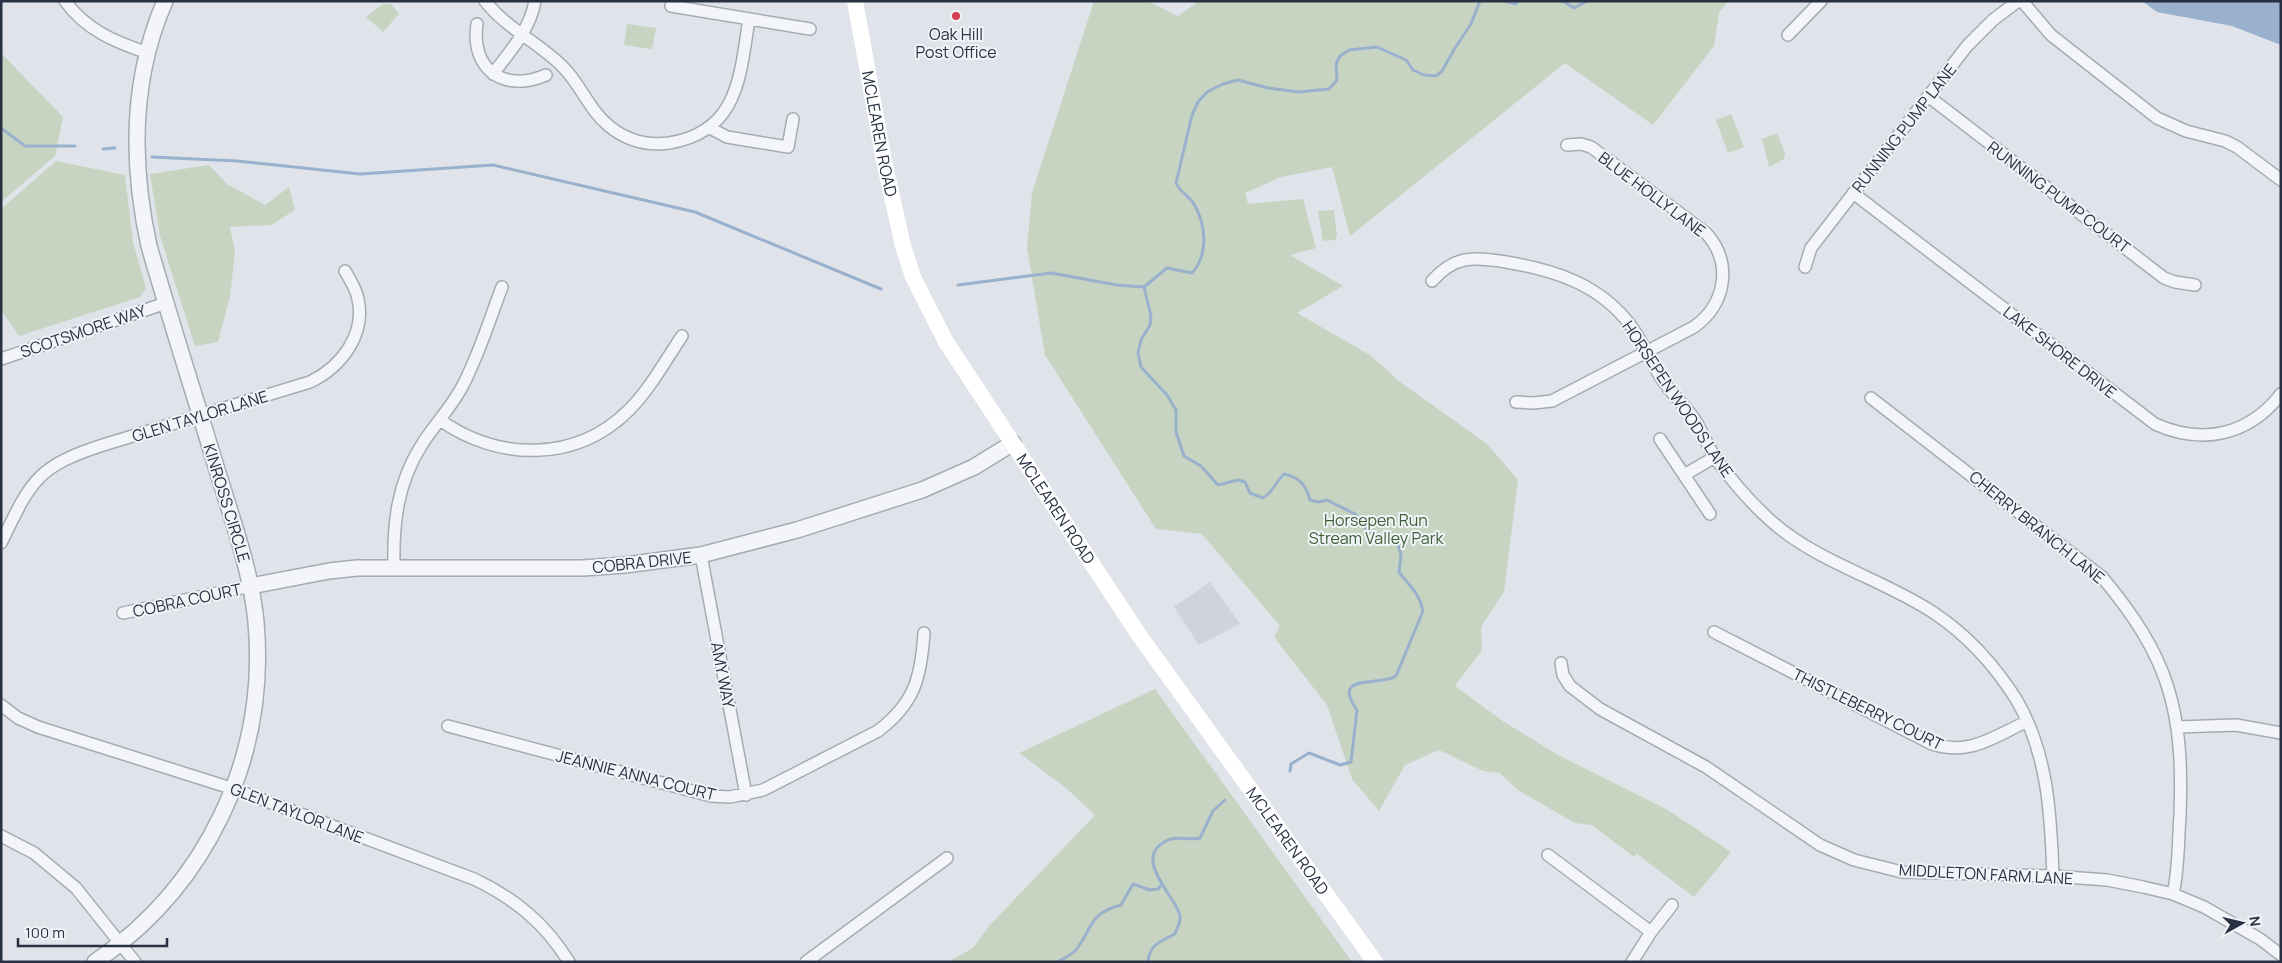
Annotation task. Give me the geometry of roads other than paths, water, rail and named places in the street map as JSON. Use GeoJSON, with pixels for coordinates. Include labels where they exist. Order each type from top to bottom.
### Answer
{"type":"FeatureCollection","features":[{"type":"Feature","properties":{"kind":"main road","name":"MCLEAREN ROAD"},"geometry":{"type":"LineString","coordinates":[[855,1],[884,161],[910,269],[946,342],[1139,635],[1375,962]]}},
{"type":"Feature","properties":{"kind":"street"},"geometry":{"type":"LineString","coordinates":[[65,1],[83,22],[97,32],[112,41],[148,54]]}},
{"type":"Feature","properties":{"kind":"street","name":"KINROSS CIRCLE"},"geometry":{"type":"LineString","coordinates":[[95,962],[121,944],[144,924],[181,884],[214,833],[234,789],[250,735],[258,676],[256,620],[251,586],[148,246],[137,177],[137,123],[140,95],[148,54],[165,1]]}},
{"type":"Feature","properties":{"kind":"street"},"geometry":{"type":"LineString","coordinates":[[485,1],[505,23],[562,66],[573,78],[600,119],[630,139],[642,143],[665,143],[690,138],[710,128],[720,118],[734,95],[738,82],[750,19]]}},
{"type":"Feature","properties":{"kind":"street"},"geometry":{"type":"LineString","coordinates":[[493,74],[521,36],[532,13],[535,1]]}},
{"type":"Feature","properties":{"kind":"street"},"geometry":{"type":"LineString","coordinates":[[1788,35],[1821,1]]}},
{"type":"Feature","properties":{"kind":"street","name":"RUNNING PUMP LANE"},"geometry":{"type":"LineString","coordinates":[[1805,267],[1811,248],[1928,96],[1977,35],[2018,1]]}},
{"type":"Feature","properties":{"kind":"street"},"geometry":{"type":"LineString","coordinates":[[2022,1],[2051,36],[2157,118],[2186,131],[2226,141],[2281,180]]}},
{"type":"Feature","properties":{"kind":"street"},"geometry":{"type":"LineString","coordinates":[[671,6],[810,29]]}},
{"type":"Feature","properties":{"kind":"street"},"geometry":{"type":"LineString","coordinates":[[477,24],[478,49],[481,58],[493,74],[515,82],[526,82],[546,75]]}},
{"type":"Feature","properties":{"kind":"street","name":"RUNNING PUMP COURT"},"geometry":{"type":"LineString","coordinates":[[1928,96],[2164,278],[2195,285]]}},
{"type":"Feature","properties":{"kind":"street"},"geometry":{"type":"LineString","coordinates":[[710,128],[727,137],[788,147],[793,119]]}},
{"type":"Feature","properties":{"kind":"street","name":"BLUE HOLLY LANE"},"geometry":{"type":"LineString","coordinates":[[1516,402],[1552,401],[1694,327],[1710,314],[1722,291],[1724,278],[1721,257],[1706,233],[1591,147],[1581,144],[1566,145]]}},
{"type":"Feature","properties":{"kind":"street","name":"LAKE SHORE DRIVE"},"geometry":{"type":"LineString","coordinates":[[1853,193],[2155,424],[2184,434],[2220,434],[2240,427],[2260,416],[2281,394]]}},
{"type":"Feature","properties":{"kind":"street","name":"HORSEPEN WOODS LANE"},"geometry":{"type":"LineString","coordinates":[[1432,281],[1444,268],[1460,260],[1481,259],[1540,268],[1566,275],[1610,304],[1631,325],[1661,378],[1694,419],[1715,457],[1746,496],[1772,522],[1822,555],[1933,612],[1961,634],[1988,660],[2016,700],[2034,739],[2044,776],[2051,817],[2053,876]]}},
{"type":"Feature","properties":{"kind":"street","name":"GLEN TAYLOR LANE"},"geometry":{"type":"LineString","coordinates":[[1,543],[32,485],[57,463],[71,456],[310,382],[333,368],[351,346],[360,319],[358,297],[345,271]]}},
{"type":"Feature","properties":{"kind":"street"},"geometry":{"type":"LineString","coordinates":[[394,567],[394,523],[404,481],[421,445],[457,395],[473,364],[502,287]]}},
{"type":"Feature","properties":{"kind":"street","name":"SCOTSMORE WAY"},"geometry":{"type":"LineString","coordinates":[[1,360],[166,303]]}},
{"type":"Feature","properties":{"kind":"street"},"geometry":{"type":"LineString","coordinates":[[440,420],[471,438],[507,449],[545,450],[582,441],[614,423],[628,412],[647,390],[682,336]]}},
{"type":"Feature","properties":{"kind":"street","name":"CHERRY BRANCH LANE"},"geometry":{"type":"LineString","coordinates":[[1871,398],[2102,577],[2129,609],[2151,644],[2169,687],[2178,727],[2182,770],[2177,876],[2173,894]]}},
{"type":"Feature","properties":{"kind":"street"},"geometry":{"type":"LineString","coordinates":[[1660,439],[1710,514]]}},
{"type":"Feature","properties":{"kind":"street","name":"COBRA DRIVE"},"geometry":{"type":"LineString","coordinates":[[251,586],[329,570],[394,567],[583,568],[625,566],[701,556],[797,530],[922,490],[974,467],[1013,444]]}},
{"type":"Feature","properties":{"kind":"street"},"geometry":{"type":"LineString","coordinates":[[1684,475],[1715,457]]}},
{"type":"Feature","properties":{"kind":"street","name":"AMY WAY"},"geometry":{"type":"LineString","coordinates":[[701,556],[746,795]]}},
{"type":"Feature","properties":{"kind":"street","name":"COBRA COURT"},"geometry":{"type":"LineString","coordinates":[[123,613],[251,586]]}},
{"type":"Feature","properties":{"kind":"street","name":"THISTLEBERRY COURT"},"geometry":{"type":"LineString","coordinates":[[1714,632],[1932,744],[1948,749],[1965,749],[1981,744],[2026,722]]}},
{"type":"Feature","properties":{"kind":"street","name":"JEANNIE ANNA COURT"},"geometry":{"type":"LineString","coordinates":[[448,726],[711,796],[746,795],[773,786],[878,731],[891,721],[902,709],[918,682],[922,666],[924,633]]}},
{"type":"Feature","properties":{"kind":"street","name":"MIDDLETON FARM LANE"},"geometry":{"type":"LineString","coordinates":[[1561,663],[1563,675],[1570,686],[1600,710],[1706,766],[1755,798],[1792,827],[1820,845],[1854,860],[1902,872],[2053,876],[2107,880],[2173,894],[2220,916],[2260,939],[2281,955]]}},
{"type":"Feature","properties":{"kind":"street","name":"GLEN TAYLOR LANE"},"geometry":{"type":"LineString","coordinates":[[1,705],[18,718],[38,727],[234,789],[494,888],[523,908],[544,928],[569,962]]}},
{"type":"Feature","properties":{"kind":"street"},"geometry":{"type":"LineString","coordinates":[[2178,727],[2236,725],[2281,733]]}},
{"type":"Feature","properties":{"kind":"street"},"geometry":{"type":"LineString","coordinates":[[2,837],[34,853],[60,874],[92,907],[135,962]]}},
{"type":"Feature","properties":{"kind":"street"},"geometry":{"type":"LineString","coordinates":[[1548,855],[1651,932]]}},
{"type":"Feature","properties":{"kind":"street"},"geometry":{"type":"LineString","coordinates":[[806,962],[947,858]]}},
{"type":"Feature","properties":{"kind":"street"},"geometry":{"type":"LineString","coordinates":[[1632,962],[1651,932],[1672,906]]}},
{"type":"Feature","properties":{"kind":"water"},"geometry":{"type":"Polygon","coordinates":[[[2142,1],[2281,1],[2281,45],[2232,26],[2157,12],[2142,1]]]}},
{"type":"Feature","properties":{"kind":"waterway"},"geometry":{"type":"LineString","coordinates":[[1290,771],[1291,764],[1309,753],[1340,765],[1351,762],[1357,710],[1350,698],[1349,690],[1353,685],[1389,679],[1396,676],[1423,611],[1421,604],[1414,590],[1399,572],[1401,554],[1398,545],[1390,539],[1367,530],[1355,514],[1327,500],[1318,502],[1310,500],[1301,482],[1294,477],[1284,474],[1263,498],[1250,493],[1245,482],[1238,480],[1218,485],[1201,466],[1184,456],[1176,432],[1176,410],[1167,395],[1141,367],[1138,353],[1141,340],[1150,325],[1151,316],[1144,287],[1167,268],[1192,273],[1201,257],[1204,239],[1198,212],[1194,204],[1176,183],[1192,115],[1198,102],[1207,92],[1223,84],[1238,80],[1268,88],[1299,92],[1329,89],[1337,80],[1336,64],[1340,56],[1349,50],[1377,47],[1406,60],[1413,70],[1424,75],[1436,76],[1442,71],[1471,24],[1480,1]]}},
{"type":"Feature","properties":{"kind":"waterway"},"geometry":{"type":"LineString","coordinates":[[1505,1],[1516,4],[1518,1]]}},
{"type":"Feature","properties":{"kind":"waterway"},"geometry":{"type":"LineString","coordinates":[[1563,1],[1574,8],[1587,1]]}},
{"type":"Feature","properties":{"kind":"waterway"},"geometry":{"type":"LineString","coordinates":[[1,128],[25,146],[75,146]]}},
{"type":"Feature","properties":{"kind":"waterway"},"geometry":{"type":"LineString","coordinates":[[103,149],[115,148]]}},
{"type":"Feature","properties":{"kind":"waterway"},"geometry":{"type":"LineString","coordinates":[[152,157],[237,161],[360,174],[493,165],[695,212],[881,289]]}},
{"type":"Feature","properties":{"kind":"waterway"},"geometry":{"type":"LineString","coordinates":[[958,285],[1051,273],[1117,285],[1144,287]]}},
{"type":"Feature","properties":{"kind":"waterway"},"geometry":{"type":"LineString","coordinates":[[1148,962],[1153,948],[1161,941],[1175,934],[1180,919],[1178,911],[1155,869],[1153,859],[1156,849],[1170,839],[1200,838],[1213,811],[1225,800]]}},
{"type":"Feature","properties":{"kind":"waterway"},"geometry":{"type":"LineString","coordinates":[[1058,962],[1075,951],[1097,917],[1121,905],[1133,884],[1150,890],[1158,889],[1161,885]]}},
{"type":"Feature","properties":{"kind":"place","name":"Oak Hill Post Office"},"geometry":{"type":"Point","coordinates":[956,16]}},
{"type":"Feature","properties":{"kind":"park label","name":"Horsepen Run Stream Valley Park"},"geometry":{"type":"Point","coordinates":[1376,529]}}]}
